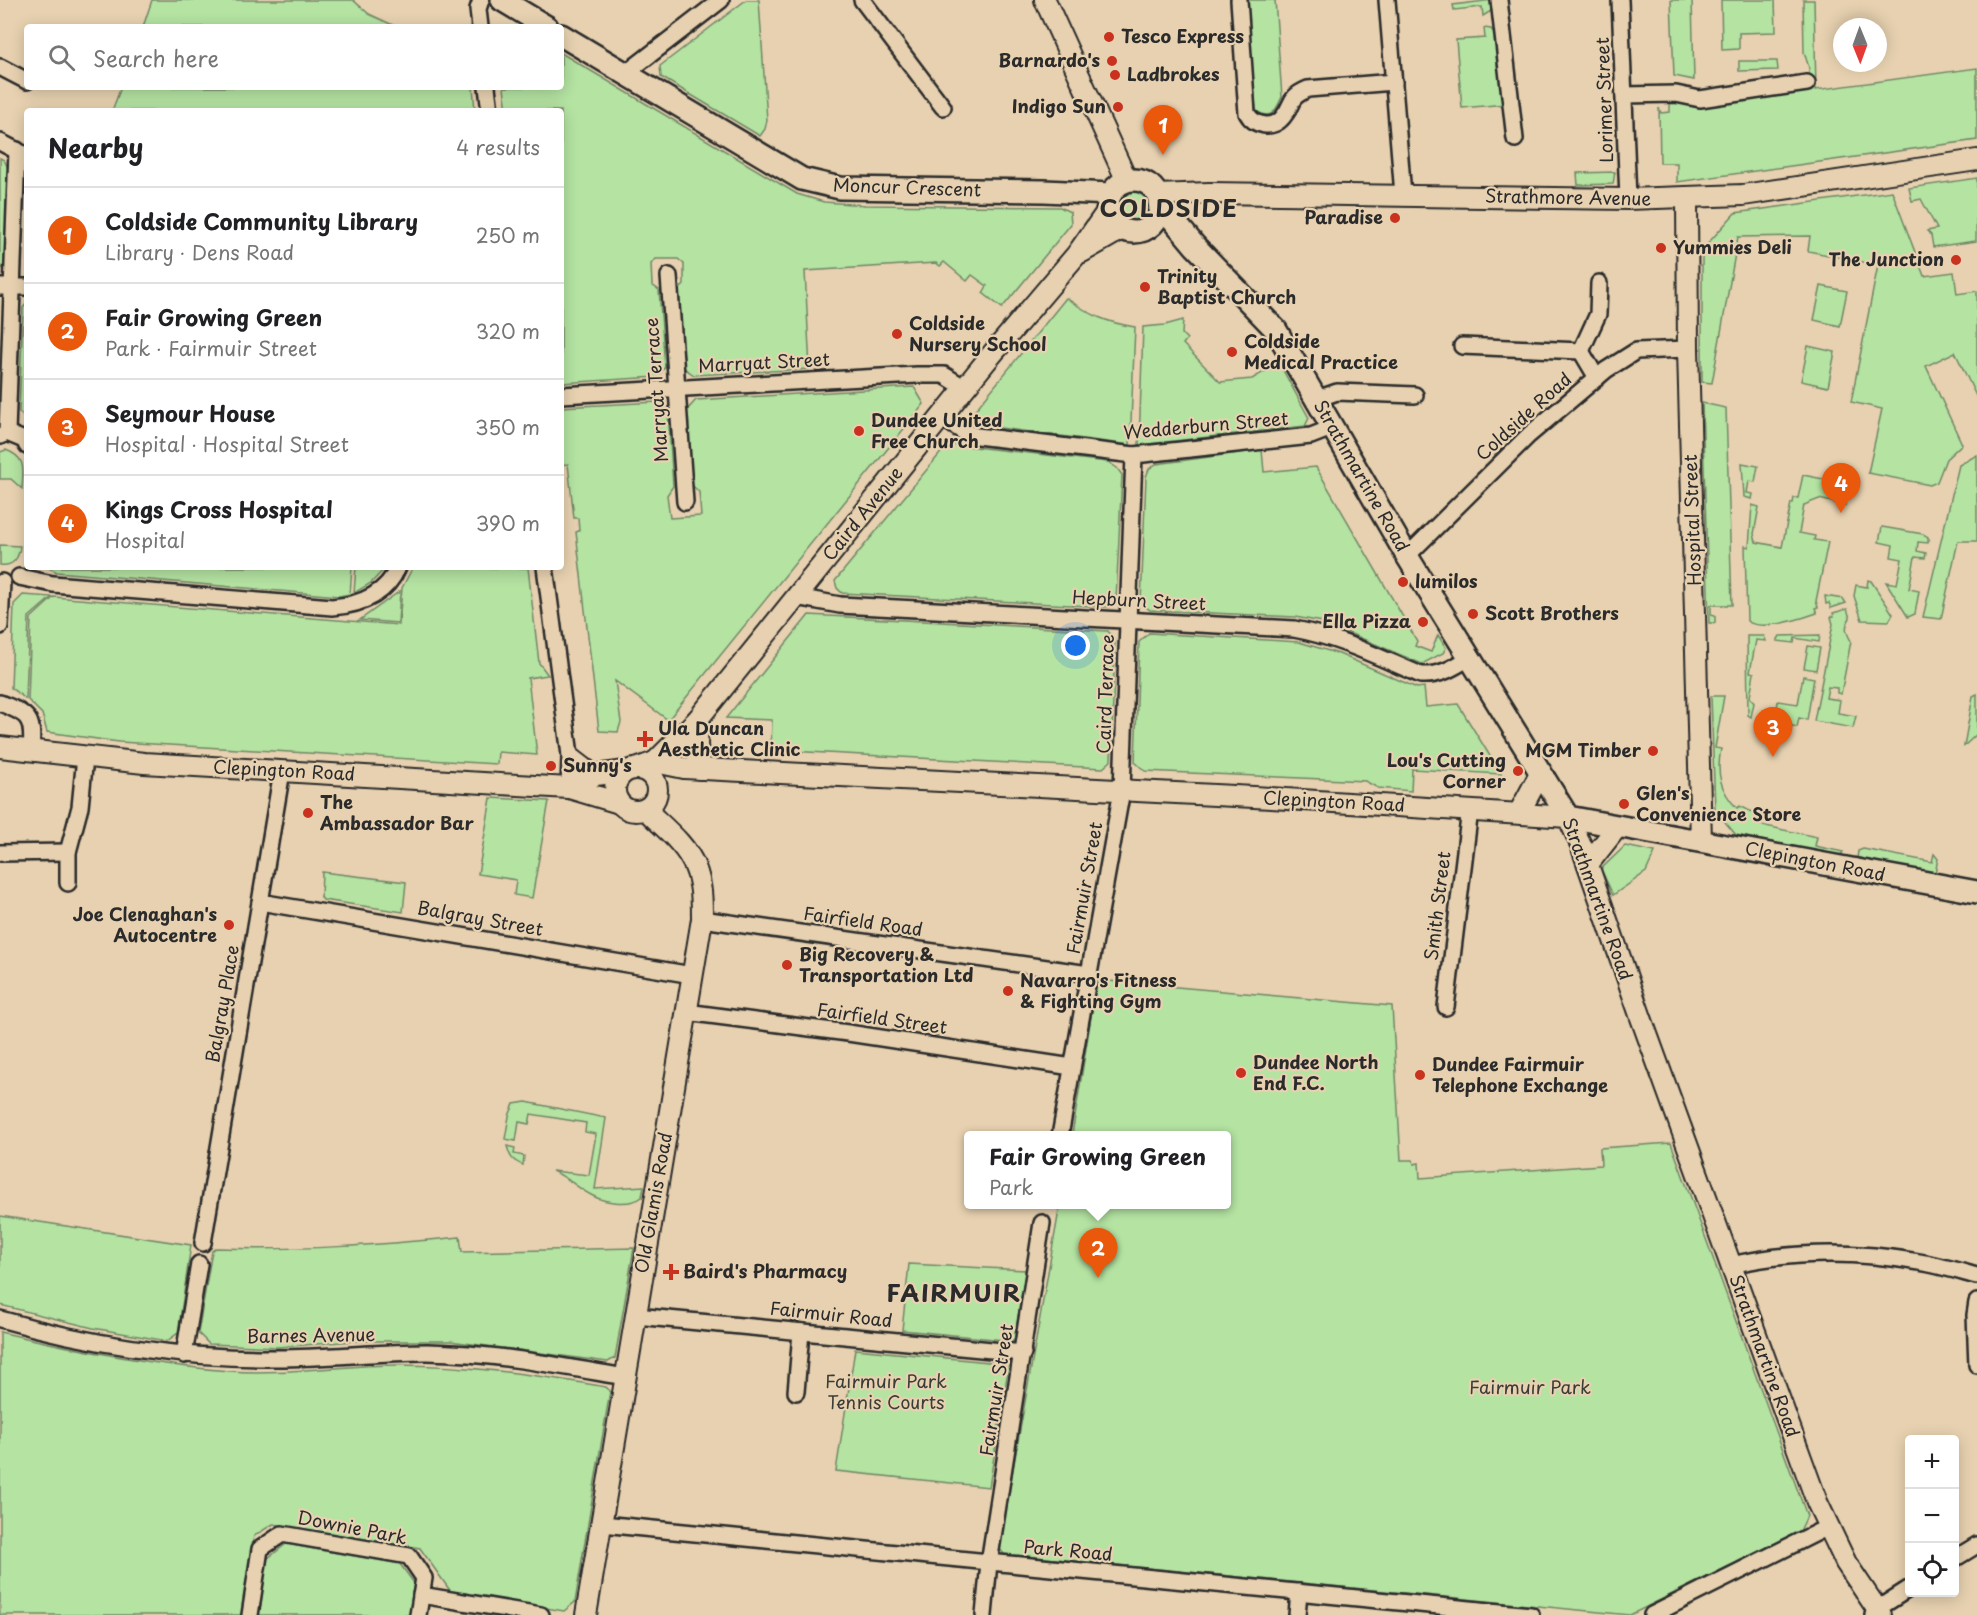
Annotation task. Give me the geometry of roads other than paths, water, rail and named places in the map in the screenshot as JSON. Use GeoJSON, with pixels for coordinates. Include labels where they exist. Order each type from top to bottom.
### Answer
{"type":"FeatureCollection","features":[{"type":"Feature","properties":{"kind":"main road"},"geometry":{"type":"LineString","coordinates":[[502,0],[542,24]]}},
{"type":"Feature","properties":{"kind":"main road","name":"Moncur Crescent"},"geometry":{"type":"LineString","coordinates":[[564,37],[786,170],[813,183],[840,188],[1044,191],[1115,195]]}},
{"type":"Feature","properties":{"kind":"main road"},"geometry":{"type":"LineString","coordinates":[[1136,180],[1145,183],[1152,188],[1158,199],[1157,218],[1146,229],[1138,232],[1122,230],[1111,218],[1115,195],[1136,180]]}},
{"type":"Feature","properties":{"kind":"main road","name":"Strathmartine Road"},"geometry":{"type":"LineString","coordinates":[[1158,199],[1195,246],[1276,330],[1407,556],[1568,817]]}},
{"type":"Feature","properties":{"kind":"main road","name":"Strathmartine Road"},"geometry":{"type":"LineString","coordinates":[[1146,229],[1168,233],[1195,246]]}},
{"type":"Feature","properties":{"kind":"main road","name":"Clepington Road"},"geometry":{"type":"LineString","coordinates":[[1568,817],[1977,892]]}},
{"type":"Feature","properties":{"kind":"street"},"geometry":{"type":"LineString","coordinates":[[480,0],[478,9],[480,24]]}},
{"type":"Feature","properties":{"kind":"street"},"geometry":{"type":"LineString","coordinates":[[625,74],[721,0]]}},
{"type":"Feature","properties":{"kind":"street"},"geometry":{"type":"LineString","coordinates":[[862,0],[943,106]]}},
{"type":"Feature","properties":{"kind":"street"},"geometry":{"type":"LineString","coordinates":[[1045,0],[1115,195]]}},
{"type":"Feature","properties":{"kind":"street"},"geometry":{"type":"LineString","coordinates":[[1239,0],[1247,113],[1251,121],[1262,125],[1273,124],[1283,117],[1298,93],[1308,89],[1394,82]]}},
{"type":"Feature","properties":{"kind":"street"},"geometry":{"type":"LineString","coordinates":[[1387,0],[1403,195]]}},
{"type":"Feature","properties":{"kind":"street"},"geometry":{"type":"LineString","coordinates":[[1499,0],[1515,139]]}},
{"type":"Feature","properties":{"kind":"street","name":"Lorimer Street"},"geometry":{"type":"LineString","coordinates":[[1620,0],[1629,199]]}},
{"type":"Feature","properties":{"kind":"street"},"geometry":{"type":"LineString","coordinates":[[0,67],[24,79]]}},
{"type":"Feature","properties":{"kind":"street"},"geometry":{"type":"LineString","coordinates":[[1624,95],[1676,94],[1700,99],[1807,82]]}},
{"type":"Feature","properties":{"kind":"street"},"geometry":{"type":"LineString","coordinates":[[487,90],[490,108]]}},
{"type":"Feature","properties":{"kind":"street"},"geometry":{"type":"LineString","coordinates":[[0,142],[22,153],[3,434],[24,441]]}},
{"type":"Feature","properties":{"kind":"street","name":"Strathmore Avenue"},"geometry":{"type":"LineString","coordinates":[[1158,199],[1209,193],[1687,198],[1743,195],[1977,160]]}},
{"type":"Feature","properties":{"kind":"street","name":"Caird Avenue"},"geometry":{"type":"LineString","coordinates":[[655,762],[698,719],[941,417],[1077,254],[1115,195]]}},
{"type":"Feature","properties":{"kind":"street","name":"Hospital Street"},"geometry":{"type":"LineString","coordinates":[[1687,198],[1688,348],[1701,841]]}},
{"type":"Feature","properties":{"kind":"street","name":"Caird Avenue"},"geometry":{"type":"LineString","coordinates":[[1077,254],[1122,230]]}},
{"type":"Feature","properties":{"kind":"street","name":"Marryat Terrace"},"geometry":{"type":"LineString","coordinates":[[669,276],[685,502]]}},
{"type":"Feature","properties":{"kind":"street"},"geometry":{"type":"LineString","coordinates":[[1581,351],[1599,314],[1599,283]]}},
{"type":"Feature","properties":{"kind":"street"},"geometry":{"type":"LineString","coordinates":[[1462,346],[1581,351]]}},
{"type":"Feature","properties":{"kind":"street","name":"Coldside Road"},"geometry":{"type":"LineString","coordinates":[[1407,556],[1529,435],[1597,378],[1636,351],[1688,348]]}},
{"type":"Feature","properties":{"kind":"street"},"geometry":{"type":"LineString","coordinates":[[1581,351],[1597,378]]}},
{"type":"Feature","properties":{"kind":"street","name":"Marryat Street"},"geometry":{"type":"LineString","coordinates":[[564,395],[824,379],[944,375],[965,388]]}},
{"type":"Feature","properties":{"kind":"street"},"geometry":{"type":"LineString","coordinates":[[1317,399],[1337,392],[1415,395]]}},
{"type":"Feature","properties":{"kind":"street","name":"Wedderburn Street"},"geometry":{"type":"LineString","coordinates":[[941,417],[962,431],[976,436],[1134,455],[1311,436],[1334,427]]}},
{"type":"Feature","properties":{"kind":"street","name":"Caird Terrace"},"geometry":{"type":"LineString","coordinates":[[1122,790],[1134,455]]}},
{"type":"Feature","properties":{"kind":"street"},"geometry":{"type":"LineString","coordinates":[[20,577],[24,569]]}},
{"type":"Feature","properties":{"kind":"street"},"geometry":{"type":"LineString","coordinates":[[0,626],[1,581],[20,577],[52,584],[332,607],[351,606],[375,595],[393,580],[397,570]]}},
{"type":"Feature","properties":{"kind":"street"},"geometry":{"type":"LineString","coordinates":[[544,570],[570,756],[569,788]]}},
{"type":"Feature","properties":{"kind":"street","name":"Hepburn Street"},"geometry":{"type":"LineString","coordinates":[[796,597],[840,605],[1294,629],[1349,645],[1421,675],[1448,671],[1469,658]]}},
{"type":"Feature","properties":{"kind":"street"},"geometry":{"type":"LineString","coordinates":[[0,703],[19,710],[29,721],[33,731],[31,750]]}},
{"type":"Feature","properties":{"kind":"street"},"geometry":{"type":"LineString","coordinates":[[692,768],[697,745],[698,719]]}},
{"type":"Feature","properties":{"kind":"street","name":"Clepington Road"},"geometry":{"type":"LineString","coordinates":[[0,747],[144,763],[569,788],[619,803],[631,811],[645,809]]}},
{"type":"Feature","properties":{"kind":"street"},"geometry":{"type":"LineString","coordinates":[[570,756],[596,775]]}},
{"type":"Feature","properties":{"kind":"street"},"geometry":{"type":"LineString","coordinates":[[68,882],[68,852],[80,807],[86,757]]}},
{"type":"Feature","properties":{"kind":"street","name":"Clepington Road"},"geometry":{"type":"LineString","coordinates":[[569,788],[596,775],[631,770],[655,762],[692,768],[1122,790],[1568,817]]}},
{"type":"Feature","properties":{"kind":"street","name":"Clepington Road"},"geometry":{"type":"LineString","coordinates":[[656,782],[692,768]]}},
{"type":"Feature","properties":{"kind":"street"},"geometry":{"type":"LineString","coordinates":[[619,803],[614,792],[621,774],[631,770],[648,772],[656,782],[656,798],[645,809]]}},
{"type":"Feature","properties":{"kind":"street","name":"Balgray Place"},"geometry":{"type":"LineString","coordinates":[[203,1243],[282,771]]}},
{"type":"Feature","properties":{"kind":"street"},"geometry":{"type":"LineString","coordinates":[[1519,813],[1541,772]]}},
{"type":"Feature","properties":{"kind":"street","name":"Fairmuir Street"},"geometry":{"type":"LineString","coordinates":[[1061,1131],[1122,790]]}},
{"type":"Feature","properties":{"kind":"street","name":"Old Glamis Road"},"geometry":{"type":"LineString","coordinates":[[586,1615],[702,919],[702,892],[695,865],[680,844],[645,809]]}},
{"type":"Feature","properties":{"kind":"street","name":"Smith Street"},"geometry":{"type":"LineString","coordinates":[[1446,1007],[1470,810]]}},
{"type":"Feature","properties":{"kind":"street","name":"Strathmartine Road"},"geometry":{"type":"LineString","coordinates":[[1568,817],[1588,864],[1628,983],[1828,1527],[1846,1563],[1877,1613]]}},
{"type":"Feature","properties":{"kind":"street"},"geometry":{"type":"LineString","coordinates":[[1588,864],[1618,826]]}},
{"type":"Feature","properties":{"kind":"street"},"geometry":{"type":"LineString","coordinates":[[0,853],[68,852]]}},
{"type":"Feature","properties":{"kind":"street","name":"Balgray Street"},"geometry":{"type":"LineString","coordinates":[[260,902],[692,975]]}},
{"type":"Feature","properties":{"kind":"street","name":"Fairfield Road"},"geometry":{"type":"LineString","coordinates":[[702,919],[1089,974]]}},
{"type":"Feature","properties":{"kind":"street","name":"Fairfield Street"},"geometry":{"type":"LineString","coordinates":[[686,1012],[848,1033],[1072,1067]]}},
{"type":"Feature","properties":{"kind":"street","name":"Fairmuir Street"},"geometry":{"type":"LineString","coordinates":[[984,1615],[989,1563],[1042,1222]]}},
{"type":"Feature","properties":{"kind":"street"},"geometry":{"type":"LineString","coordinates":[[1731,1265],[1757,1259],[1806,1254],[1860,1254],[1919,1262],[1977,1276]]}},
{"type":"Feature","properties":{"kind":"street"},"geometry":{"type":"LineString","coordinates":[[184,1355],[199,1264]]}},
{"type":"Feature","properties":{"kind":"street"},"geometry":{"type":"LineString","coordinates":[[1977,1302],[1975,1354],[1977,1365]]}},
{"type":"Feature","properties":{"kind":"street","name":"Fairmuir Road"},"geometry":{"type":"LineString","coordinates":[[636,1316],[1023,1353]]}},
{"type":"Feature","properties":{"kind":"street","name":"Barnes Avenue"},"geometry":{"type":"LineString","coordinates":[[0,1319],[109,1344],[184,1355],[270,1358],[428,1352],[500,1357],[625,1377]]}},
{"type":"Feature","properties":{"kind":"street"},"geometry":{"type":"LineString","coordinates":[[796,1392],[801,1332]]}},
{"type":"Feature","properties":{"kind":"street","name":"Park Road"},"geometry":{"type":"LineString","coordinates":[[602,1524],[1531,1615]]}},
{"type":"Feature","properties":{"kind":"street"},"geometry":{"type":"LineString","coordinates":[[1656,1614],[1828,1527]]}},
{"type":"Feature","properties":{"kind":"street","name":"Downie Park"},"geometry":{"type":"LineString","coordinates":[[250,1615],[260,1549],[282,1534],[409,1556],[424,1578],[418,1615]]}},
{"type":"Feature","properties":{"kind":"street"},"geometry":{"type":"LineString","coordinates":[[1959,1556],[1977,1545]]}},
{"type":"Feature","properties":{"kind":"street"},"geometry":{"type":"LineString","coordinates":[[1296,1615],[1299,1592]]}},
{"type":"Feature","properties":{"kind":"street"},"geometry":{"type":"LineString","coordinates":[[1877,1613],[1905,1592]]}},
{"type":"Feature","properties":{"kind":"street"},"geometry":{"type":"LineString","coordinates":[[421,1595],[541,1615]]}},
{"type":"Feature","properties":{"kind":"place","name":"Tesco Express"},"geometry":{"type":"Point","coordinates":[1109,37]}},
{"type":"Feature","properties":{"kind":"place","name":"Barnardo's"},"geometry":{"type":"Point","coordinates":[1112,61]}},
{"type":"Feature","properties":{"kind":"place","name":"Ladbrokes"},"geometry":{"type":"Point","coordinates":[1115,75]}},
{"type":"Feature","properties":{"kind":"place","name":"Indigo Sun"},"geometry":{"type":"Point","coordinates":[1118,107]}},
{"type":"Feature","properties":{"kind":"place","name":"Coldside Community Library"},"geometry":{"type":"Point","coordinates":[1163,155]}},
{"type":"Feature","properties":{"kind":"place","name":"Paradise"},"geometry":{"type":"Point","coordinates":[1395,218]}},
{"type":"Feature","properties":{"kind":"place","name":"Yummies Deli"},"geometry":{"type":"Point","coordinates":[1661,248]}},
{"type":"Feature","properties":{"kind":"place","name":"The Junction"},"geometry":{"type":"Point","coordinates":[1956,260]}},
{"type":"Feature","properties":{"kind":"place","name":"Trinity Baptist Church"},"geometry":{"type":"Point","coordinates":[1145,287]}},
{"type":"Feature","properties":{"kind":"place","name":"Coldside Nursery School"},"geometry":{"type":"Point","coordinates":[897,334]}},
{"type":"Feature","properties":{"kind":"place","name":"Coldside Medical Practice"},"geometry":{"type":"Point","coordinates":[1232,352]}},
{"type":"Feature","properties":{"kind":"place","name":"Dundee United Free Church"},"geometry":{"type":"Point","coordinates":[859,431]}},
{"type":"Feature","properties":{"kind":"place","name":"Kings Cross Hospital"},"geometry":{"type":"Point","coordinates":[1841,513]}},
{"type":"Feature","properties":{"kind":"place","name":"lumilos"},"geometry":{"type":"Point","coordinates":[1403,582]}},
{"type":"Feature","properties":{"kind":"place","name":"Scott Brothers"},"geometry":{"type":"Point","coordinates":[1473,614]}},
{"type":"Feature","properties":{"kind":"place","name":"Ella Pizza"},"geometry":{"type":"Point","coordinates":[1423,622]}},
{"type":"Feature","properties":{"kind":"place","name":"Ula Duncan Aesthetic Clinic"},"geometry":{"type":"Point","coordinates":[645,739]}},
{"type":"Feature","properties":{"kind":"place","name":"MGM Timber"},"geometry":{"type":"Point","coordinates":[1653,751]}},
{"type":"Feature","properties":{"kind":"place","name":"Seymour House"},"geometry":{"type":"Point","coordinates":[1773,757]}},
{"type":"Feature","properties":{"kind":"place","name":"Sunny's"},"geometry":{"type":"Point","coordinates":[551,766]}},
{"type":"Feature","properties":{"kind":"place","name":"Lou's Cutting Corner"},"geometry":{"type":"Point","coordinates":[1518,771]}},
{"type":"Feature","properties":{"kind":"place","name":"Glen's Convenience Store"},"geometry":{"type":"Point","coordinates":[1624,804]}},
{"type":"Feature","properties":{"kind":"place","name":"The Ambassador Bar"},"geometry":{"type":"Point","coordinates":[308,813]}},
{"type":"Feature","properties":{"kind":"place","name":"Joe Clenaghan's Autocentre"},"geometry":{"type":"Point","coordinates":[229,925]}},
{"type":"Feature","properties":{"kind":"place","name":"Big Recovery & Transportation Ltd"},"geometry":{"type":"Point","coordinates":[787,965]}},
{"type":"Feature","properties":{"kind":"place","name":"Navarro's Fitness & Fighting Gym"},"geometry":{"type":"Point","coordinates":[1008,991]}},
{"type":"Feature","properties":{"kind":"place","name":"Dundee North End F.C."},"geometry":{"type":"Point","coordinates":[1241,1073]}},
{"type":"Feature","properties":{"kind":"place","name":"Dundee Fairmuir Telephone Exchange"},"geometry":{"type":"Point","coordinates":[1420,1075]}},
{"type":"Feature","properties":{"kind":"place","name":"Baird's Pharmacy"},"geometry":{"type":"Point","coordinates":[671,1272]}},
{"type":"Feature","properties":{"kind":"place","name":"Fair Growing Green"},"geometry":{"type":"Point","coordinates":[1098,1278]}},
{"type":"Feature","properties":{"kind":"district","name":"COLDSIDE"},"geometry":{"type":"Point","coordinates":[1169,209]}},
{"type":"Feature","properties":{"kind":"district","name":"FAIRMUIR"},"geometry":{"type":"Point","coordinates":[954,1294]}},
{"type":"Feature","properties":{"kind":"park label","name":"Fairmuir Park"},"geometry":{"type":"Point","coordinates":[1530,1388]}},
{"type":"Feature","properties":{"kind":"park label","name":"Fairmuir Park Tennis Courts"},"geometry":{"type":"Point","coordinates":[886,1392]}}]}
